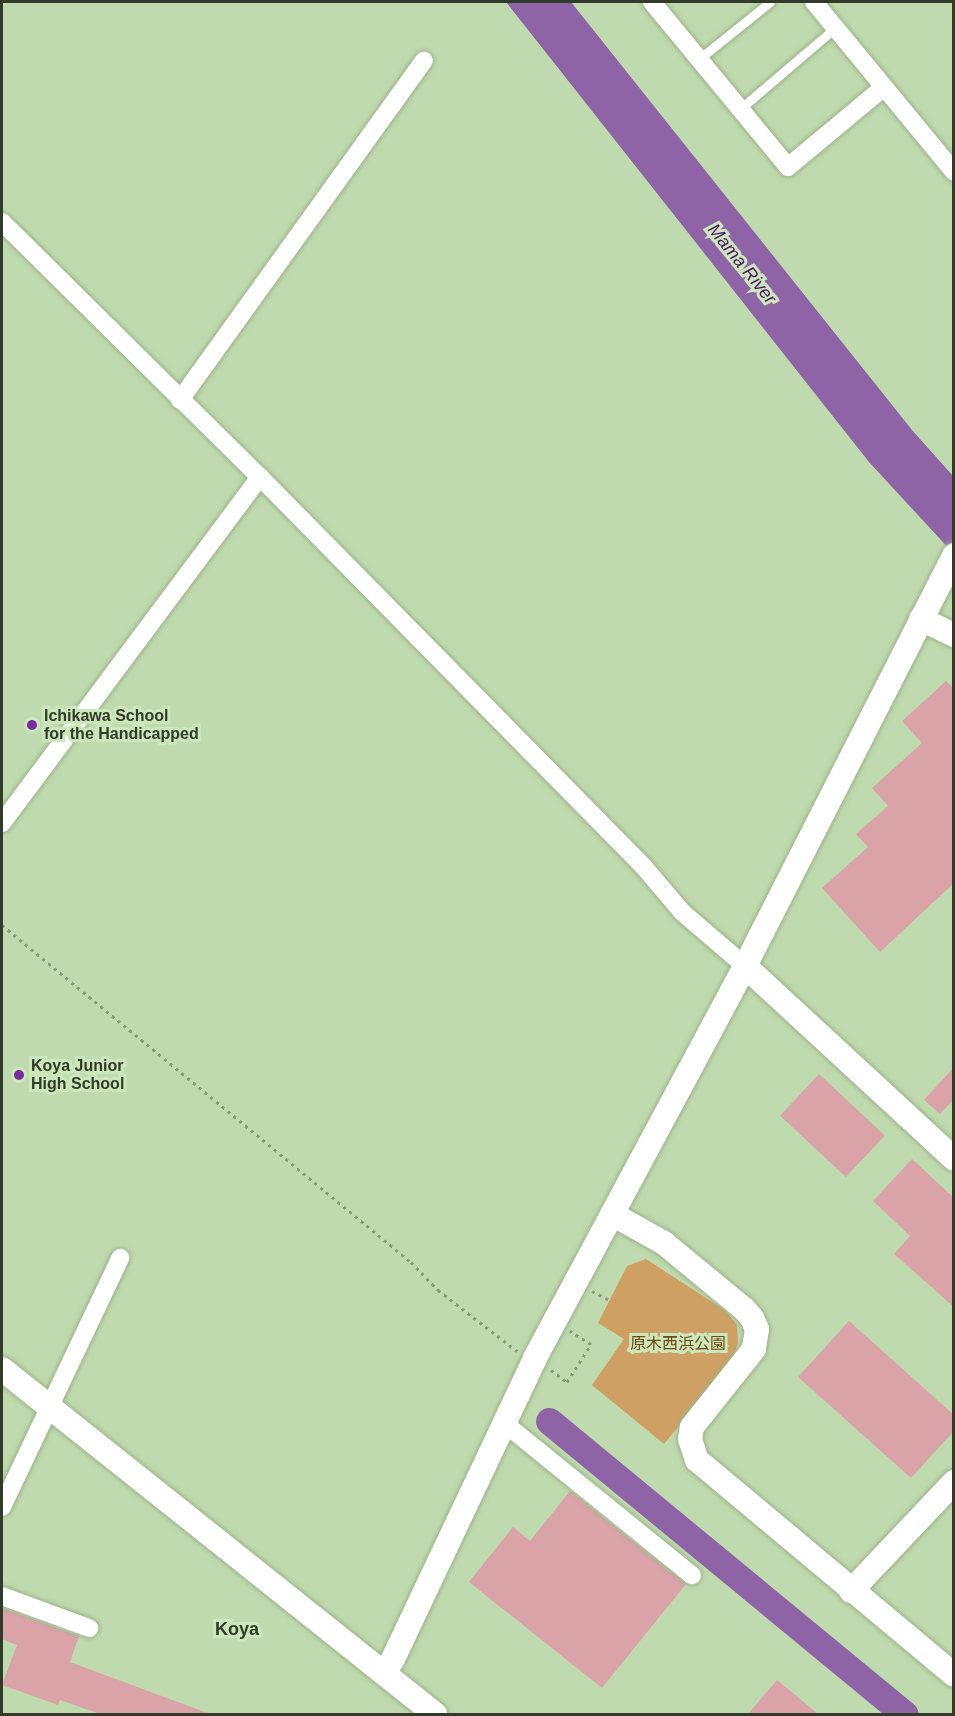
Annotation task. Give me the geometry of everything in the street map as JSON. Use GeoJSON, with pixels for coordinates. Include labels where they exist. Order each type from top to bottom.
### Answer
{"type":"FeatureCollection","features":[{"type":"Feature","properties":{"kind":"street"},"geometry":{"type":"LineString","coordinates":[[814,2],[954,171]]}},
{"type":"Feature","properties":{"kind":"street"},"geometry":{"type":"LineString","coordinates":[[656,3],[788,167],[884,87]]}},
{"type":"Feature","properties":{"kind":"street"},"geometry":{"type":"LineString","coordinates":[[180,400],[424,61]]}},
{"type":"Feature","properties":{"kind":"street"},"geometry":{"type":"LineString","coordinates":[[2,222],[260,477],[644,867],[682,912],[745,966],[954,1159]]}},
{"type":"Feature","properties":{"kind":"street"},"geometry":{"type":"LineString","coordinates":[[2,823],[260,477]]}},
{"type":"Feature","properties":{"kind":"street"},"geometry":{"type":"LineString","coordinates":[[384,1673],[393,1659],[533,1361],[745,966],[951,561]]}},
{"type":"Feature","properties":{"kind":"street"},"geometry":{"type":"LineString","coordinates":[[921,619],[954,635]]}},
{"type":"Feature","properties":{"kind":"street"},"geometry":{"type":"LineString","coordinates":[[612,1214],[657,1238],[752,1318],[757,1329],[758,1340],[754,1349],[698,1417],[690,1439],[692,1450],[703,1467],[954,1675]]}},
{"type":"Feature","properties":{"kind":"street"},"geometry":{"type":"LineString","coordinates":[[2,1507],[120,1258]]}},
{"type":"Feature","properties":{"kind":"street"},"geometry":{"type":"LineString","coordinates":[[2,1369],[435,1714]]}},
{"type":"Feature","properties":{"kind":"street"},"geometry":{"type":"LineString","coordinates":[[504,1423],[692,1575]]}},
{"type":"Feature","properties":{"kind":"street"},"geometry":{"type":"LineString","coordinates":[[851,1591],[954,1482]]}},
{"type":"Feature","properties":{"kind":"street"},"geometry":{"type":"LineString","coordinates":[[2,1596],[89,1628]]}},
{"type":"Feature","properties":{"kind":"lane"},"geometry":{"type":"LineString","coordinates":[[699,59],[770,2]]}},
{"type":"Feature","properties":{"kind":"lane"},"geometry":{"type":"LineString","coordinates":[[740,109],[835,28]]}},
{"type":"Feature","properties":{"kind":"path"},"geometry":{"type":"LineString","coordinates":[[2,925],[411,1262],[438,1290],[533,1361],[567,1382],[591,1344],[570,1331]]}},
{"type":"Feature","properties":{"kind":"path"},"geometry":{"type":"LineString","coordinates":[[590,1291],[610,1300]]}},
{"type":"Feature","properties":{"kind":"green space","name":"原木西浜公園"},"geometry":{"type":"Polygon","coordinates":[[[646,1259],[726,1311],[737,1325],[738,1343],[732,1362],[664,1444],[592,1385],[624,1339],[598,1323],[627,1266],[646,1259]]]}},
{"type":"Feature","properties":{"kind":"water","name":"Mama River"},"geometry":{"type":"Polygon","coordinates":[[[506,2],[571,2],[912,430],[953,476],[953,553],[869,462],[506,2]]]}},
{"type":"Feature","properties":{"kind":"building"},"geometry":{"type":"Polygon","coordinates":[[[946,681],[954,689],[954,883],[880,952],[822,888],[868,847],[856,834],[888,806],[872,788],[922,743],[902,721],[946,681]]]}},
{"type":"Feature","properties":{"kind":"building"},"geometry":{"type":"Polygon","coordinates":[[[954,1067],[954,1099],[940,1114],[924,1100],[954,1067]]]}},
{"type":"Feature","properties":{"kind":"building"},"geometry":{"type":"Polygon","coordinates":[[[819,1074],[885,1135],[846,1177],[780,1116],[819,1074]]]}},
{"type":"Feature","properties":{"kind":"building"},"geometry":{"type":"Polygon","coordinates":[[[912,1159],[954,1198],[954,1307],[894,1254],[910,1236],[873,1201],[912,1159]]]}},
{"type":"Feature","properties":{"kind":"building"},"geometry":{"type":"Polygon","coordinates":[[[849,1321],[954,1415],[954,1431],[911,1478],[798,1377],[849,1321]]]}},
{"type":"Feature","properties":{"kind":"building"},"geometry":{"type":"Polygon","coordinates":[[[570,1491],[686,1584],[602,1688],[469,1582],[513,1527],[530,1541],[570,1491]]]}},
{"type":"Feature","properties":{"kind":"building"},"geometry":{"type":"Polygon","coordinates":[[[2,1608],[79,1636],[70,1662],[210,1714],[100,1714],[60,1700],[58,1705],[2,1685],[17,1645],[2,1639],[2,1608]]]}},
{"type":"Feature","properties":{"kind":"building"},"geometry":{"type":"Polygon","coordinates":[[[777,1680],[818,1714],[748,1714],[777,1680]]]}},
{"type":"Feature","properties":{"kind":"waterway"},"geometry":{"type":"LineString","coordinates":[[549,1421],[905,1714]]}},
{"type":"Feature","properties":{"kind":"place","name":"Ichikawa School for the Handicapped"},"geometry":{"type":"Point","coordinates":[32,725]}},
{"type":"Feature","properties":{"kind":"place","name":"Koya Junior High School"},"geometry":{"type":"Point","coordinates":[19,1075]}},
{"type":"Feature","properties":{"kind":"district","name":"Koya"},"geometry":{"type":"Point","coordinates":[237,1629]}}]}
